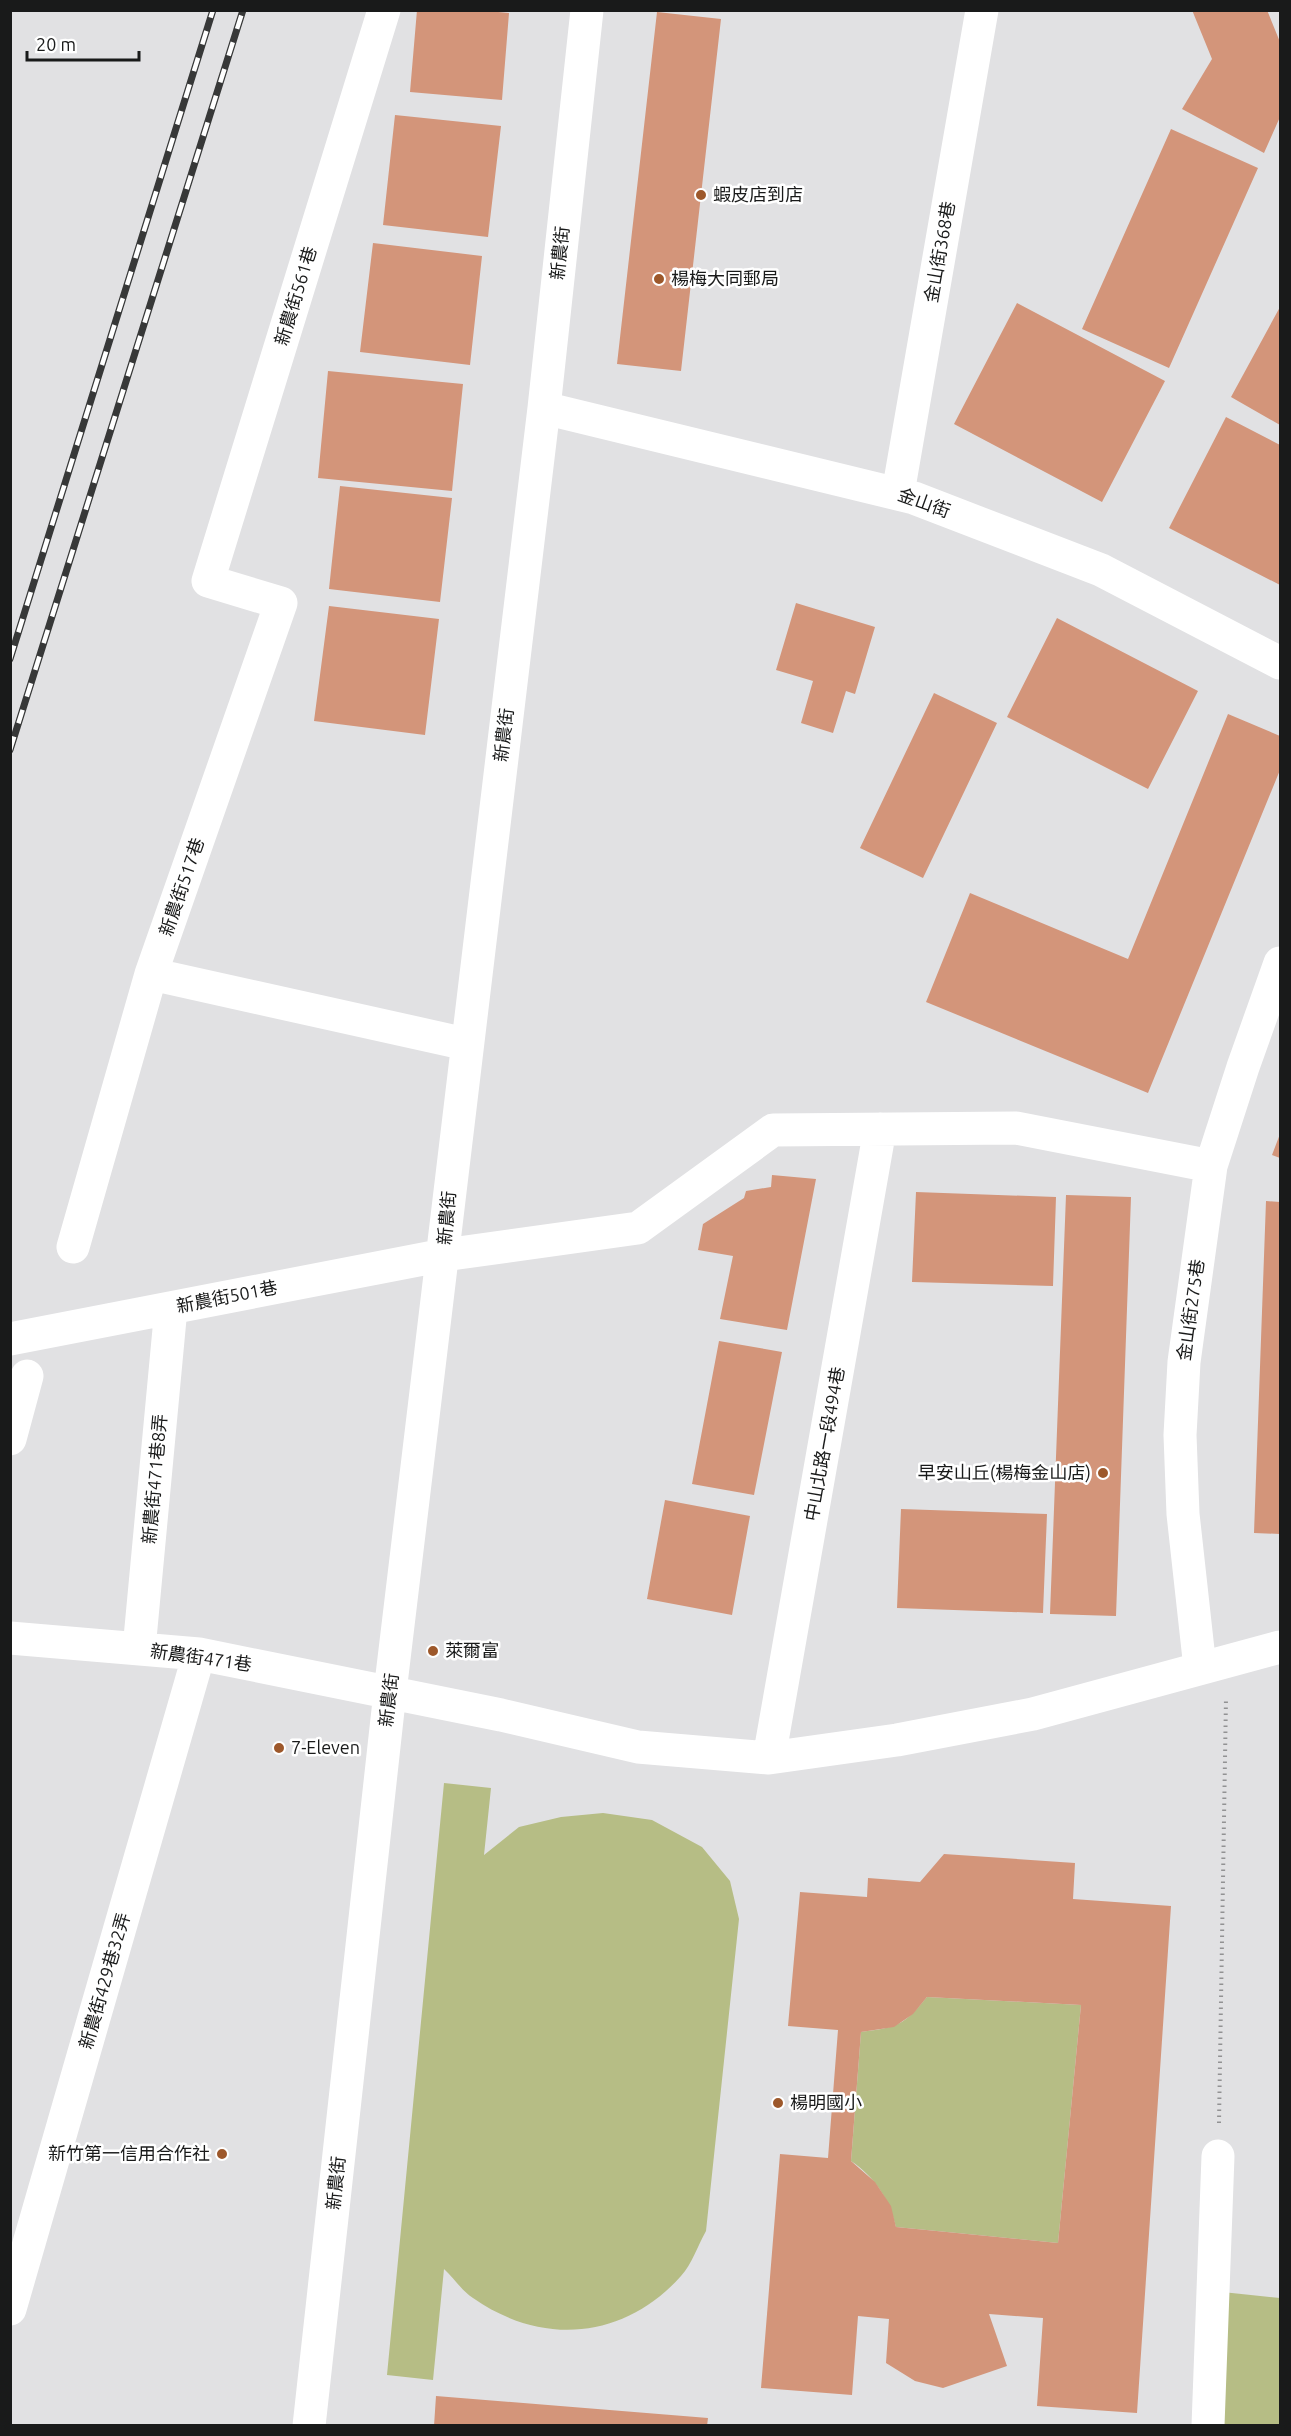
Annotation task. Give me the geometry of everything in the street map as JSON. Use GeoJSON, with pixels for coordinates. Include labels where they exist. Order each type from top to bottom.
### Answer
{"type":"FeatureCollection","features":[{"type":"Feature","properties":{"kind":"street","name":"新農街561巷"},"geometry":{"type":"LineString","coordinates":[[208,581],[384,10]]}},
{"type":"Feature","properties":{"kind":"street","name":"新農街"},"geometry":{"type":"LineString","coordinates":[[309,2426],[390,1692],[544,408],[587,10]]}},
{"type":"Feature","properties":{"kind":"street","name":"金山街368巷"},"geometry":{"type":"LineString","coordinates":[[898,493],[981,10]]}},
{"type":"Feature","properties":{"kind":"street","name":"金山街"},"geometry":{"type":"LineString","coordinates":[[544,408],[898,493],[1101,570],[1281,663]]}},
{"type":"Feature","properties":{"kind":"street","name":"新農街517巷"},"geometry":{"type":"LineString","coordinates":[[73,1247],[151,974],[281,603],[208,581]]}},
{"type":"Feature","properties":{"kind":"street","name":"金山街275巷"},"geometry":{"type":"LineString","coordinates":[[1213,1665],[1184,1514],[1180,1435],[1184,1362],[1211,1166],[1243,1067],[1281,963]]}},
{"type":"Feature","properties":{"kind":"street"},"geometry":{"type":"LineString","coordinates":[[151,974],[466,1044]]}},
{"type":"Feature","properties":{"kind":"street","name":"新農街501巷"},"geometry":{"type":"LineString","coordinates":[[10,1339],[444,1255],[638,1228],[773,1130],[1016,1128],[1211,1166]]}},
{"type":"Feature","properties":{"kind":"street","name":"中山北路一段494巷"},"geometry":{"type":"LineString","coordinates":[[769,1758],[880,1129]]}},
{"type":"Feature","properties":{"kind":"street","name":"新農街471巷8弄"},"geometry":{"type":"LineString","coordinates":[[140,1649],[171,1308]]}},
{"type":"Feature","properties":{"kind":"street"},"geometry":{"type":"LineString","coordinates":[[10,1439],[27,1376]]}},
{"type":"Feature","properties":{"kind":"street","name":"新農街471巷"},"geometry":{"type":"LineString","coordinates":[[10,1638],[199,1654],[390,1692]]}},
{"type":"Feature","properties":{"kind":"street"},"geometry":{"type":"LineString","coordinates":[[390,1692],[638,1747],[769,1758],[897,1740],[1033,1714],[1281,1647]]}},
{"type":"Feature","properties":{"kind":"street","name":"新農街429巷32弄"},"geometry":{"type":"LineString","coordinates":[[10,2308],[199,1654]]}},
{"type":"Feature","properties":{"kind":"street"},"geometry":{"type":"LineString","coordinates":[[1208,2426],[1218,2156]]}},
{"type":"Feature","properties":{"kind":"path"},"geometry":{"type":"LineString","coordinates":[[1213,1665],[1218,2156]]}},
{"type":"Feature","properties":{"kind":"green space"},"geometry":{"type":"Polygon","coordinates":[[[444,1783],[491,1788],[484,1855],[519,1827],[561,1817],[603,1813],[652,1820],[702,1847],[730,1881],[739,1919],[706,2231],[685,2271],[659,2297],[635,2313],[609,2324],[582,2329],[555,2329],[527,2324],[500,2314],[469,2295],[444,2269],[433,2380],[387,2375],[444,1783]]]}},
{"type":"Feature","properties":{"kind":"green space"},"geometry":{"type":"Polygon","coordinates":[[[927,1997],[1081,2005],[1058,2243],[896,2227],[880,2190],[860,2167],[851,2161],[861,2032],[899,2024],[912,2014],[927,1997]]]}},
{"type":"Feature","properties":{"kind":"green space"},"geometry":{"type":"Polygon","coordinates":[[[1213,2291],[1280,2298],[1280,2425],[1207,2426],[1213,2291]]]}},
{"type":"Feature","properties":{"kind":"building"},"geometry":{"type":"Polygon","coordinates":[[[417,10],[477,10],[509,13],[502,100],[410,92],[417,10]]]}},
{"type":"Feature","properties":{"kind":"building"},"geometry":{"type":"Polygon","coordinates":[[[1192,10],[1267,10],[1280,42],[1280,117],[1264,153],[1182,109],[1212,59],[1192,10]]]}},
{"type":"Feature","properties":{"kind":"building"},"geometry":{"type":"Polygon","coordinates":[[[657,12],[721,19],[681,371],[617,364],[657,12]]]}},
{"type":"Feature","properties":{"kind":"building"},"geometry":{"type":"Polygon","coordinates":[[[395,115],[501,126],[488,237],[383,225],[395,115]]]}},
{"type":"Feature","properties":{"kind":"building"},"geometry":{"type":"Polygon","coordinates":[[[1171,129],[1258,168],[1169,368],[1082,329],[1171,129]]]}},
{"type":"Feature","properties":{"kind":"building"},"geometry":{"type":"Polygon","coordinates":[[[373,243],[482,256],[470,365],[360,352],[373,243]]]}},
{"type":"Feature","properties":{"kind":"building"},"geometry":{"type":"Polygon","coordinates":[[[1017,303],[1165,381],[1102,502],[954,424],[1017,303]]]}},
{"type":"Feature","properties":{"kind":"building"},"geometry":{"type":"Polygon","coordinates":[[[1280,307],[1280,425],[1231,397],[1280,307]]]}},
{"type":"Feature","properties":{"kind":"building"},"geometry":{"type":"Polygon","coordinates":[[[328,371],[463,384],[452,491],[318,478],[328,371]]]}},
{"type":"Feature","properties":{"kind":"building"},"geometry":{"type":"Polygon","coordinates":[[[1226,417],[1280,445],[1280,585],[1169,528],[1226,417]]]}},
{"type":"Feature","properties":{"kind":"building"},"geometry":{"type":"Polygon","coordinates":[[[340,486],[452,498],[440,602],[329,589],[340,486]]]}},
{"type":"Feature","properties":{"kind":"building"},"geometry":{"type":"Polygon","coordinates":[[[796,603],[875,627],[855,694],[846,691],[833,733],[801,723],[813,681],[776,670],[796,603]]]}},
{"type":"Feature","properties":{"kind":"building"},"geometry":{"type":"Polygon","coordinates":[[[329,606],[439,619],[425,735],[314,721],[329,606]]]}},
{"type":"Feature","properties":{"kind":"building"},"geometry":{"type":"Polygon","coordinates":[[[1057,618],[1198,691],[1148,789],[1007,717],[1057,618]]]}},
{"type":"Feature","properties":{"kind":"building"},"geometry":{"type":"Polygon","coordinates":[[[934,693],[997,723],[923,878],[860,848],[934,693]]]}},
{"type":"Feature","properties":{"kind":"building"},"geometry":{"type":"Polygon","coordinates":[[[1228,714],[1280,736],[1280,770],[1148,1093],[926,1002],[970,893],[1128,959],[1228,714]]]}},
{"type":"Feature","properties":{"kind":"building"},"geometry":{"type":"Polygon","coordinates":[[[1280,1134],[1280,1158],[1272,1155],[1280,1134]]]}},
{"type":"Feature","properties":{"kind":"building"},"geometry":{"type":"Polygon","coordinates":[[[772,1175],[816,1179],[787,1330],[720,1319],[733,1256],[698,1250],[703,1224],[744,1198],[746,1191],[771,1187],[772,1175]]]}},
{"type":"Feature","properties":{"kind":"building"},"geometry":{"type":"Polygon","coordinates":[[[916,1192],[1056,1197],[1053,1286],[912,1282],[916,1192]]]}},
{"type":"Feature","properties":{"kind":"building"},"geometry":{"type":"Polygon","coordinates":[[[1066,1195],[1131,1197],[1116,1616],[1050,1614],[1066,1195]]]}},
{"type":"Feature","properties":{"kind":"building"},"geometry":{"type":"Polygon","coordinates":[[[1266,1201],[1280,1202],[1280,1534],[1254,1533],[1266,1201]]]}},
{"type":"Feature","properties":{"kind":"building"},"geometry":{"type":"Polygon","coordinates":[[[719,1341],[782,1352],[754,1495],[692,1484],[719,1341]]]}},
{"type":"Feature","properties":{"kind":"building"},"geometry":{"type":"Polygon","coordinates":[[[665,1500],[750,1516],[732,1615],[647,1599],[665,1500]]]}},
{"type":"Feature","properties":{"kind":"building"},"geometry":{"type":"Polygon","coordinates":[[[901,1509],[1047,1514],[1043,1613],[897,1608],[901,1509]]]}},
{"type":"Feature","properties":{"kind":"building"},"geometry":{"type":"Polygon","coordinates":[[[944,1854],[1075,1863],[1073,1899],[1171,1906],[1137,2413],[1037,2406],[1043,2318],[989,2314],[1007,2366],[943,2388],[915,2381],[886,2363],[889,2319],[858,2316],[852,2395],[761,2388],[780,2154],[828,2158],[838,2030],[788,2026],[800,1892],[867,1897],[868,1878],[920,1882],[944,1854]],[[927,1997],[913,2014],[894,2027],[861,2032],[851,2161],[875,2182],[891,2206],[896,2227],[1058,2243],[1081,2005],[927,1997]]]}},
{"type":"Feature","properties":{"kind":"building"},"geometry":{"type":"Polygon","coordinates":[[[436,2396],[708,2418],[707,2426],[434,2426],[436,2396]]]}},
{"type":"Feature","properties":{"kind":"railway"},"geometry":{"type":"LineString","coordinates":[[10,659],[213,10]]}},
{"type":"Feature","properties":{"kind":"railway"},"geometry":{"type":"LineString","coordinates":[[10,750],[243,10]]}},
{"type":"Feature","properties":{"kind":"place","name":"蝦皮店到店"},"geometry":{"type":"Point","coordinates":[701,195]}},
{"type":"Feature","properties":{"kind":"place","name":"楊梅大同郵局"},"geometry":{"type":"Point","coordinates":[659,279]}},
{"type":"Feature","properties":{"kind":"place","name":"早安山丘(楊梅金山店)"},"geometry":{"type":"Point","coordinates":[1103,1473]}},
{"type":"Feature","properties":{"kind":"place","name":"萊爾富"},"geometry":{"type":"Point","coordinates":[433,1651]}},
{"type":"Feature","properties":{"kind":"place","name":"7-Eleven"},"geometry":{"type":"Point","coordinates":[279,1748]}},
{"type":"Feature","properties":{"kind":"place","name":"楊明國小"},"geometry":{"type":"Point","coordinates":[778,2103]}},
{"type":"Feature","properties":{"kind":"place","name":"新竹第一信用合作社"},"geometry":{"type":"Point","coordinates":[222,2154]}}]}
